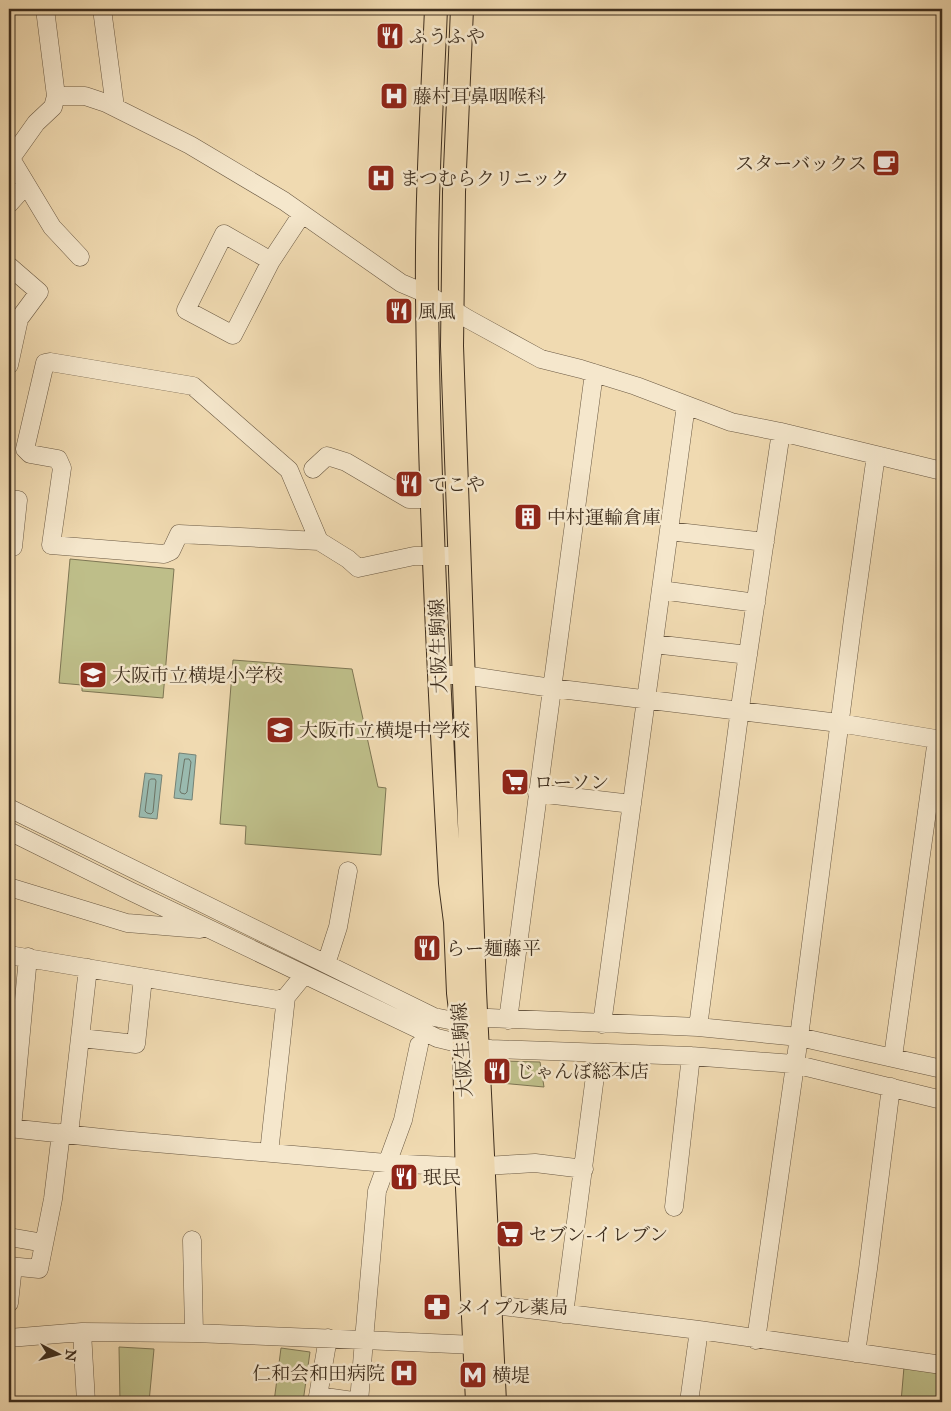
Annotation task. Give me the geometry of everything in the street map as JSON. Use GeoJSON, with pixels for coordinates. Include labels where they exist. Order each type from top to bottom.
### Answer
{"type":"FeatureCollection","features":[{"type":"Feature","properties":{"kind":"main road","name":"大阪生駒線"},"geometry":{"type":"LineString","coordinates":[[436,9],[428,194],[427,294],[434,556],[450,882],[455,922],[458,993],[469,1019]]}},
{"type":"Feature","properties":{"kind":"main road","name":"大阪生駒線"},"geometry":{"type":"LineString","coordinates":[[462,9],[454,192],[452,346],[464,675],[469,1019],[482,1304],[495,1402]]}},
{"type":"Feature","properties":{"kind":"main road","name":"大阪生駒線"},"geometry":{"type":"LineString","coordinates":[[477,1402],[475,1344],[482,1304]]}},
{"type":"Feature","properties":{"kind":"street"},"geometry":{"type":"LineString","coordinates":[[45,9],[56,96],[53,107],[36,123],[10,160],[52,227],[80,257]]}},
{"type":"Feature","properties":{"kind":"street"},"geometry":{"type":"LineString","coordinates":[[102,9],[115,107]]}},
{"type":"Feature","properties":{"kind":"street"},"geometry":{"type":"LineString","coordinates":[[56,96],[85,96],[115,107],[190,145],[302,214],[402,283],[427,294],[541,359],[594,373],[731,422],[781,432],[942,471]]}},
{"type":"Feature","properties":{"kind":"street"},"geometry":{"type":"LineString","coordinates":[[9,204],[26,185]]}},
{"type":"Feature","properties":{"kind":"street"},"geometry":{"type":"LineString","coordinates":[[271,261],[224,234],[186,310],[233,335],[271,261],[302,214]]}},
{"type":"Feature","properties":{"kind":"street"},"geometry":{"type":"LineString","coordinates":[[9,267],[39,292],[19,319],[9,365]]}},
{"type":"Feature","properties":{"kind":"street"},"geometry":{"type":"LineString","coordinates":[[319,541],[289,470],[193,386],[50,362],[45,363],[25,450],[30,454],[58,459],[62,468],[51,545],[164,554],[171,551],[179,534],[319,541],[358,568],[414,556],[459,556]]}},
{"type":"Feature","properties":{"kind":"street"},"geometry":{"type":"LineString","coordinates":[[508,1020],[594,373]]}},
{"type":"Feature","properties":{"kind":"street"},"geometry":{"type":"LineString","coordinates":[[602,1024],[686,405]]}},
{"type":"Feature","properties":{"kind":"street"},"geometry":{"type":"LineString","coordinates":[[698,1027],[740,710],[781,432]]}},
{"type":"Feature","properties":{"kind":"street"},"geometry":{"type":"LineString","coordinates":[[756,1340],[799,1037],[876,455]]}},
{"type":"Feature","properties":{"kind":"street"},"geometry":{"type":"LineString","coordinates":[[313,468],[327,456],[346,462],[409,500],[433,499]]}},
{"type":"Feature","properties":{"kind":"street"},"geometry":{"type":"LineString","coordinates":[[9,498],[18,500],[13,547],[9,547]]}},
{"type":"Feature","properties":{"kind":"street"},"geometry":{"type":"LineString","coordinates":[[669,531],[765,542]]}},
{"type":"Feature","properties":{"kind":"street"},"geometry":{"type":"LineString","coordinates":[[661,590],[756,603]]}},
{"type":"Feature","properties":{"kind":"street"},"geometry":{"type":"LineString","coordinates":[[654,644],[748,655]]}},
{"type":"Feature","properties":{"kind":"street"},"geometry":{"type":"LineString","coordinates":[[439,674],[464,675],[552,688],[740,710],[940,739],[893,1057]]}},
{"type":"Feature","properties":{"kind":"street"},"geometry":{"type":"LineString","coordinates":[[538,793],[632,804]]}},
{"type":"Feature","properties":{"kind":"street"},"geometry":{"type":"LineString","coordinates":[[9,808],[434,1017],[448,1020],[508,1020],[698,1027],[799,1037],[942,1069]]}},
{"type":"Feature","properties":{"kind":"street"},"geometry":{"type":"LineString","coordinates":[[9,831],[437,1038],[471,1046],[691,1056],[794,1064],[942,1100]]}},
{"type":"Feature","properties":{"kind":"street"},"geometry":{"type":"LineString","coordinates":[[332,988],[332,967],[348,871]]}},
{"type":"Feature","properties":{"kind":"street"},"geometry":{"type":"LineString","coordinates":[[9,887],[127,922],[156,926],[210,929]]}},
{"type":"Feature","properties":{"kind":"street"},"geometry":{"type":"LineString","coordinates":[[9,955],[278,1000],[286,997],[304,974]]}},
{"type":"Feature","properties":{"kind":"street"},"geometry":{"type":"LineString","coordinates":[[28,957],[10,1128],[386,1163],[476,1166],[535,1163],[584,1169]]}},
{"type":"Feature","properties":{"kind":"street"},"geometry":{"type":"LineString","coordinates":[[9,1303],[11,1266],[39,1269],[81,1038],[88,968]]}},
{"type":"Feature","properties":{"kind":"street"},"geometry":{"type":"LineString","coordinates":[[81,1038],[136,1044],[143,978]]}},
{"type":"Feature","properties":{"kind":"street"},"geometry":{"type":"LineString","coordinates":[[269,1153],[286,997]]}},
{"type":"Feature","properties":{"kind":"street"},"geometry":{"type":"LineString","coordinates":[[328,1338],[317,1399],[359,1402],[377,1191],[403,1120],[419,1045]]}},
{"type":"Feature","properties":{"kind":"street"},"geometry":{"type":"LineString","coordinates":[[564,1314],[598,1053]]}},
{"type":"Feature","properties":{"kind":"street"},"geometry":{"type":"LineString","coordinates":[[674,1207],[691,1056]]}},
{"type":"Feature","properties":{"kind":"street"},"geometry":{"type":"LineString","coordinates":[[856,1354],[891,1087]]}},
{"type":"Feature","properties":{"kind":"street"},"geometry":{"type":"LineString","coordinates":[[9,1237],[44,1243]]}},
{"type":"Feature","properties":{"kind":"street"},"geometry":{"type":"LineString","coordinates":[[192,1240],[194,1333]]}},
{"type":"Feature","properties":{"kind":"street"},"geometry":{"type":"LineString","coordinates":[[482,1304],[699,1330],[756,1340],[942,1365]]}},
{"type":"Feature","properties":{"kind":"street"},"geometry":{"type":"LineString","coordinates":[[689,1402],[699,1330]]}},
{"type":"Feature","properties":{"kind":"street"},"geometry":{"type":"LineString","coordinates":[[9,1338],[82,1332],[194,1333],[475,1344]]}},
{"type":"Feature","properties":{"kind":"street"},"geometry":{"type":"LineString","coordinates":[[82,1332],[86,1402]]}},
{"type":"Feature","properties":{"kind":"green space"},"geometry":{"type":"Polygon","coordinates":[[[70,559],[174,569],[163,698],[82,691],[82,685],[59,683],[70,559]]]}},
{"type":"Feature","properties":{"kind":"green space"},"geometry":{"type":"Polygon","coordinates":[[[233,660],[352,669],[378,787],[386,788],[381,855],[245,844],[246,826],[220,824],[233,660]]]}},
{"type":"Feature","properties":{"kind":"green space"},"geometry":{"type":"Polygon","coordinates":[[[502,1061],[540,1062],[544,1087],[500,1083],[502,1061]]]}},
{"type":"Feature","properties":{"kind":"green space"},"geometry":{"type":"Polygon","coordinates":[[[119,1347],[154,1349],[149,1402],[120,1402],[119,1347]]]}},
{"type":"Feature","properties":{"kind":"green space"},"geometry":{"type":"Polygon","coordinates":[[[281,1348],[310,1352],[303,1402],[274,1402],[281,1348]]]}},
{"type":"Feature","properties":{"kind":"green space"},"geometry":{"type":"Polygon","coordinates":[[[904,1367],[942,1374],[942,1402],[901,1402],[904,1367]]]}},
{"type":"Feature","properties":{"kind":"water"},"geometry":{"type":"Polygon","coordinates":[[[179,753],[196,755],[192,800],[174,798],[179,753]]]}},
{"type":"Feature","properties":{"kind":"water"},"geometry":{"type":"Polygon","coordinates":[[[145,773],[162,775],[157,819],[139,817],[145,773]]]}},
{"type":"Feature","properties":{"kind":"place","name":"ふうふや"},"geometry":{"type":"Point","coordinates":[390,36]}},
{"type":"Feature","properties":{"kind":"place","name":"藤村耳鼻咽喉科"},"geometry":{"type":"Point","coordinates":[394,96]}},
{"type":"Feature","properties":{"kind":"place","name":"スターバックス"},"geometry":{"type":"Point","coordinates":[886,163]}},
{"type":"Feature","properties":{"kind":"place","name":"まつむらクリニック"},"geometry":{"type":"Point","coordinates":[381,178]}},
{"type":"Feature","properties":{"kind":"place","name":"風風"},"geometry":{"type":"Point","coordinates":[399,311]}},
{"type":"Feature","properties":{"kind":"place","name":"てこや"},"geometry":{"type":"Point","coordinates":[409,484]}},
{"type":"Feature","properties":{"kind":"place","name":"中村運輸倉庫"},"geometry":{"type":"Point","coordinates":[528,517]}},
{"type":"Feature","properties":{"kind":"place","name":"大阪市立横堤小学校"},"geometry":{"type":"Point","coordinates":[93,675]}},
{"type":"Feature","properties":{"kind":"place","name":"大阪市立横堤中学校"},"geometry":{"type":"Point","coordinates":[280,730]}},
{"type":"Feature","properties":{"kind":"place","name":"ローソン"},"geometry":{"type":"Point","coordinates":[515,782]}},
{"type":"Feature","properties":{"kind":"place","name":"らー麺藤平"},"geometry":{"type":"Point","coordinates":[427,948]}},
{"type":"Feature","properties":{"kind":"place","name":"じゃんぼ総本店"},"geometry":{"type":"Point","coordinates":[497,1071]}},
{"type":"Feature","properties":{"kind":"place","name":"珉民"},"geometry":{"type":"Point","coordinates":[404,1177]}},
{"type":"Feature","properties":{"kind":"place","name":"セブン-イレブン"},"geometry":{"type":"Point","coordinates":[510,1234]}},
{"type":"Feature","properties":{"kind":"place","name":"メイプル薬局"},"geometry":{"type":"Point","coordinates":[437,1307]}},
{"type":"Feature","properties":{"kind":"place","name":"仁和会和田病院"},"geometry":{"type":"Point","coordinates":[404,1373]}},
{"type":"Feature","properties":{"kind":"place","name":"横堤"},"geometry":{"type":"Point","coordinates":[473,1375]}}]}
